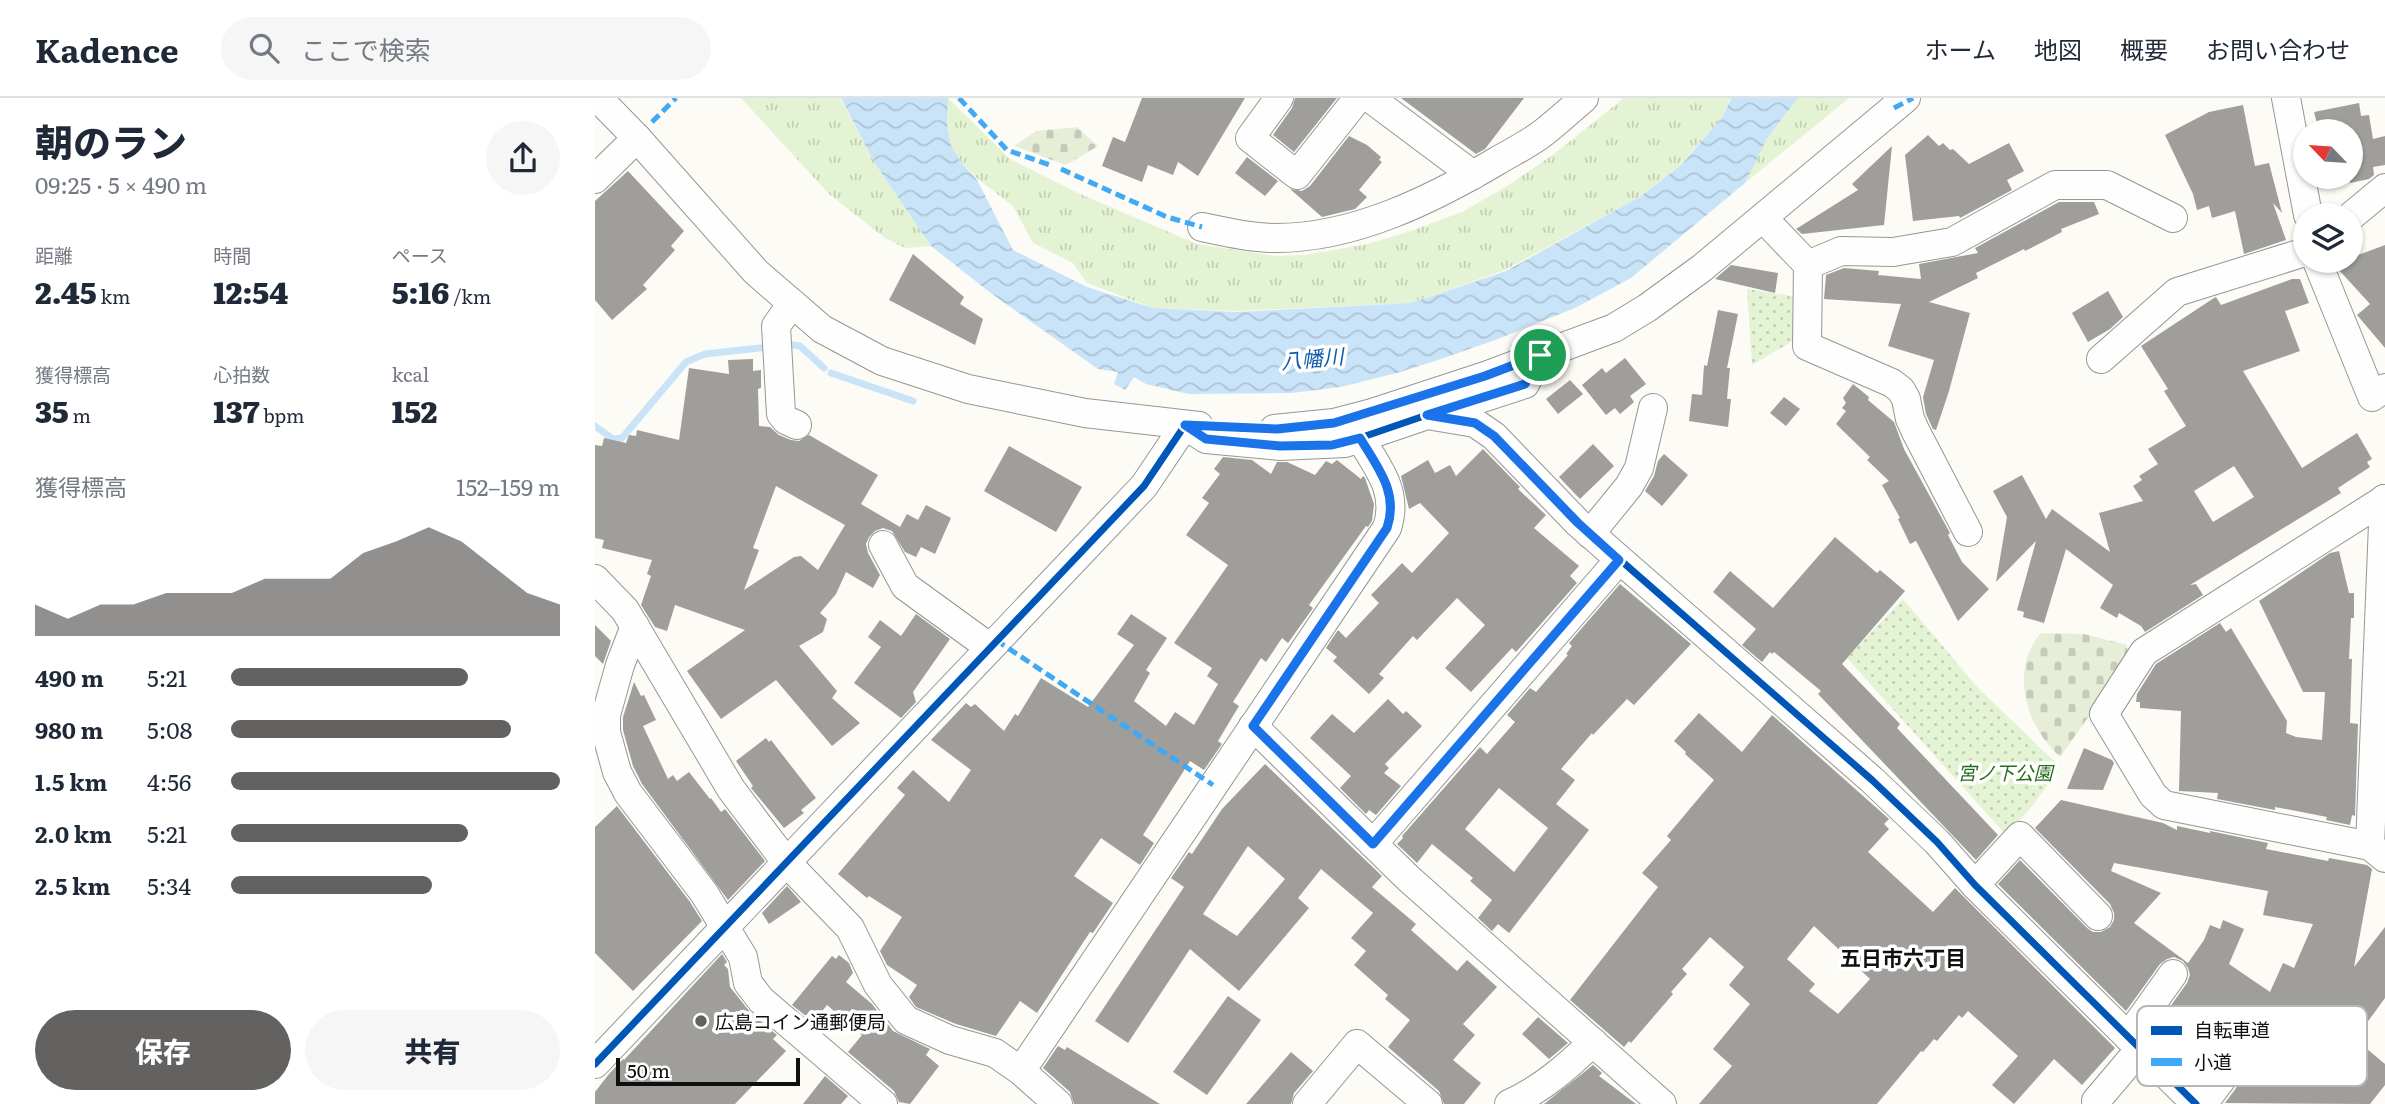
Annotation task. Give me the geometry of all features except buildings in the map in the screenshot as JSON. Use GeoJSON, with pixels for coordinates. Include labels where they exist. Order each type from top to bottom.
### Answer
{"type":"FeatureCollection","features":[{"type":"Feature","properties":{"kind":"street"},"geometry":{"type":"LineString","coordinates":[[598,98],[756,272],[822,329],[882,361],[968,389],[1086,413],[1185,425],[1277,429],[1334,423],[1485,376],[1614,328],[1702,268],[1906,98]]}},
{"type":"Feature","properties":{"kind":"street"},"geometry":{"type":"LineString","coordinates":[[1279,98],[1249,138],[1297,175],[1358,98]]}},
{"type":"Feature","properties":{"kind":"street"},"geometry":{"type":"LineString","coordinates":[[1370,98],[1473,175]]}},
{"type":"Feature","properties":{"kind":"street"},"geometry":{"type":"LineString","coordinates":[[2286,98],[2306,203]]}},
{"type":"Feature","properties":{"kind":"street"},"geometry":{"type":"LineString","coordinates":[[1202,227],[1254,237],[1277,238],[1350,228],[1393,213],[1473,175],[1541,135],[1580,99]]}},
{"type":"Feature","properties":{"kind":"street"},"geometry":{"type":"LineString","coordinates":[[595,179],[637,138]]}},
{"type":"Feature","properties":{"kind":"street"},"geometry":{"type":"LineString","coordinates":[[1808,265],[1841,251],[1893,252],[1952,242],[2055,186],[2107,185],[2173,218]]}},
{"type":"Feature","properties":{"kind":"street"},"geometry":{"type":"LineString","coordinates":[[2363,206],[2385,188]]}},
{"type":"Feature","properties":{"kind":"street"},"geometry":{"type":"LineString","coordinates":[[1763,218],[1808,265],[1807,346],[1892,383],[1901,390],[1916,432],[1968,532]]}},
{"type":"Feature","properties":{"kind":"street"},"geometry":{"type":"LineString","coordinates":[[2101,359],[2177,292],[2293,256]]}},
{"type":"Feature","properties":{"kind":"street"},"geometry":{"type":"LineString","coordinates":[[2322,273],[2372,397],[2385,388]]}},
{"type":"Feature","properties":{"kind":"street"},"geometry":{"type":"LineString","coordinates":[[792,303],[776,326],[781,414],[786,420],[797,425]]}},
{"type":"Feature","properties":{"kind":"street"},"geometry":{"type":"LineString","coordinates":[[1185,425],[1206,439],[1280,446],[1332,445],[1525,384],[1540,355]]}},
{"type":"Feature","properties":{"kind":"street"},"geometry":{"type":"LineString","coordinates":[[1590,534],[1629,486],[1639,468],[1653,408]]}},
{"type":"Feature","properties":{"kind":"street"},"geometry":{"type":"LineString","coordinates":[[1427,415],[1475,423],[1494,436],[1590,534],[1872,780],[1937,842],[1975,885],[2137,1046]]}},
{"type":"Feature","properties":{"kind":"street"},"geometry":{"type":"LineString","coordinates":[[595,1064],[1144,486],[1185,425]]}},
{"type":"Feature","properties":{"kind":"street"},"geometry":{"type":"LineString","coordinates":[[1021,1071],[1387,528],[1392,500],[1377,465],[1360,438]]}},
{"type":"Feature","properties":{"kind":"street"},"geometry":{"type":"LineString","coordinates":[[2385,499],[2377,852],[2164,806],[2153,795],[2104,714],[2144,652],[2385,499]]}},
{"type":"Feature","properties":{"kind":"street"},"geometry":{"type":"LineString","coordinates":[[883,545],[905,586],[989,647]]}},
{"type":"Feature","properties":{"kind":"street"},"geometry":{"type":"LineString","coordinates":[[1373,844],[1619,560]]}},
{"type":"Feature","properties":{"kind":"street"},"geometry":{"type":"LineString","coordinates":[[595,579],[625,610],[730,789],[786,862],[850,928],[878,985],[906,1020],[950,1040],[995,1053],[1021,1071],[1058,1104]]}},
{"type":"Feature","properties":{"kind":"street"},"geometry":{"type":"LineString","coordinates":[[635,626],[620,665],[606,715],[605,732],[617,772],[628,793],[704,892],[743,957],[748,983],[761,1000],[883,1104]]}},
{"type":"Feature","properties":{"kind":"street"},"geometry":{"type":"LineString","coordinates":[[1253,726],[1408,878],[1662,1104]]}},
{"type":"Feature","properties":{"kind":"street"},"geometry":{"type":"LineString","coordinates":[[1975,885],[2020,836],[2098,916]]}},
{"type":"Feature","properties":{"kind":"street"},"geometry":{"type":"LineString","coordinates":[[2155,1006],[2173,974]]}},
{"type":"Feature","properties":{"kind":"street"},"geometry":{"type":"LineString","coordinates":[[2096,1101],[2137,1038]]}},
{"type":"Feature","properties":{"kind":"street"},"geometry":{"type":"LineString","coordinates":[[1509,1104],[1556,1077],[1593,1042]]}},
{"type":"Feature","properties":{"kind":"street"},"geometry":{"type":"LineString","coordinates":[[1307,1104],[1357,1044],[1428,1104]]}},
{"type":"Feature","properties":{"kind":"street"},"geometry":{"type":"LineString","coordinates":[[2178,1086],[2196,1104]]}},
{"type":"Feature","properties":{"kind":"street"},"geometry":{"type":"LineString","coordinates":[[2203,1104],[2216,1086]]}},
{"type":"Feature","properties":{"kind":"green space"},"geometry":{"type":"Polygon","coordinates":[[[741,98],[840,98],[874,162],[931,246],[905,248],[885,238],[829,194],[741,98]]]}},
{"type":"Feature","properties":{"kind":"green space"},"geometry":{"type":"Polygon","coordinates":[[[948,98],[1010,159],[1078,193],[1197,244],[1275,256],[1305,255],[1368,244],[1462,212],[1554,154],[1624,98],[1730,98],[1723,116],[1681,164],[1641,196],[1505,270],[1411,303],[1238,311],[1153,308],[1087,283],[1073,263],[1033,243],[1013,206],[961,162],[951,145],[947,125],[948,98]]]}},
{"type":"Feature","properties":{"kind":"green space"},"geometry":{"type":"Polygon","coordinates":[[[1798,98],[1849,98],[1745,183],[1768,137],[1798,98]]]}},
{"type":"Feature","properties":{"kind":"green space"},"geometry":{"type":"Polygon","coordinates":[[[1077,127],[1098,146],[1066,165],[1014,146],[1036,131],[1077,127]]]}},
{"type":"Feature","properties":{"kind":"green space"},"geometry":{"type":"Polygon","coordinates":[[[1747,289],[1798,297],[1793,341],[1752,365],[1747,289]]]}},
{"type":"Feature","properties":{"kind":"green space","name":"宮ノ下公園"},"geometry":{"type":"Polygon","coordinates":[[[1903,599],[1977,687],[2055,762],[2058,771],[2007,836],[1847,658],[1903,599]]]}},
{"type":"Feature","properties":{"kind":"green space"},"geometry":{"type":"Polygon","coordinates":[[[2041,633],[2084,634],[2127,645],[2128,654],[2060,757],[2038,730],[2026,698],[2025,664],[2041,633]]]}},
{"type":"Feature","properties":{"kind":"water","name":"八幡川"},"geometry":{"type":"Polygon","coordinates":[[[841,98],[948,98],[947,125],[951,145],[961,162],[977,180],[1013,250],[1087,287],[1153,308],[1237,312],[1411,303],[1506,271],[1641,196],[1682,164],[1723,116],[1731,98],[1798,98],[1768,137],[1745,183],[1631,278],[1575,308],[1435,361],[1340,387],[1292,393],[1189,394],[1146,384],[1134,377],[1125,390],[1114,384],[1118,372],[1098,369],[992,294],[931,246],[874,162],[841,98]]]}},
{"type":"Feature","properties":{"kind":"waterway"},"geometry":{"type":"LineString","coordinates":[[786,344],[800,346],[824,368]]}},
{"type":"Feature","properties":{"kind":"waterway"},"geometry":{"type":"LineString","coordinates":[[595,426],[613,439],[622,438],[686,362],[705,354],[769,347]]}},
{"type":"Feature","properties":{"kind":"waterway"},"geometry":{"type":"LineString","coordinates":[[831,373],[913,401]]}},
{"type":"Feature","properties":{"kind":"marked path"},"geometry":{"type":"LineString","coordinates":[[652,122],[676,98]]}},
{"type":"Feature","properties":{"kind":"marked path"},"geometry":{"type":"LineString","coordinates":[[959,98],[1007,150],[1050,165]]}},
{"type":"Feature","properties":{"kind":"marked path"},"geometry":{"type":"LineString","coordinates":[[1894,108],[1913,98]]}},
{"type":"Feature","properties":{"kind":"marked path"},"geometry":{"type":"LineString","coordinates":[[1061,169],[1167,217],[1202,227]]}},
{"type":"Feature","properties":{"kind":"marked path"},"geometry":{"type":"LineString","coordinates":[[996,640],[1213,785]]}},
{"type":"Feature","properties":{"kind":"cycle path"},"geometry":{"type":"LineString","coordinates":[[595,1064],[1144,486],[1185,425],[1206,439],[1280,446],[1345,443],[1427,415],[1475,423],[1494,436],[1578,523],[1872,780],[1937,842],[1975,885],[2137,1046]]}},
{"type":"Feature","properties":{"kind":"cycle path"},"geometry":{"type":"LineString","coordinates":[[2178,1086],[2196,1104]]}},
{"type":"Feature","properties":{"kind":"place","name":"広島コイン通郵便局"},"geometry":{"type":"Point","coordinates":[701,1021]}},
{"type":"Feature","properties":{"kind":"district","name":"五日市六丁目"},"geometry":{"type":"Point","coordinates":[1903,956]}},
{"type":"Feature","properties":{"kind":"route"},"geometry":{"type":"LineString","coordinates":[[1540,355],[1525,384],[1427,415],[1475,423],[1494,436],[1578,523],[1619,560],[1373,844],[1253,726],[1387,528],[1392,500],[1388,488],[1360,438],[1332,445],[1280,446],[1206,439],[1185,425],[1277,429],[1334,423],[1485,376],[1540,355]]}}]}
